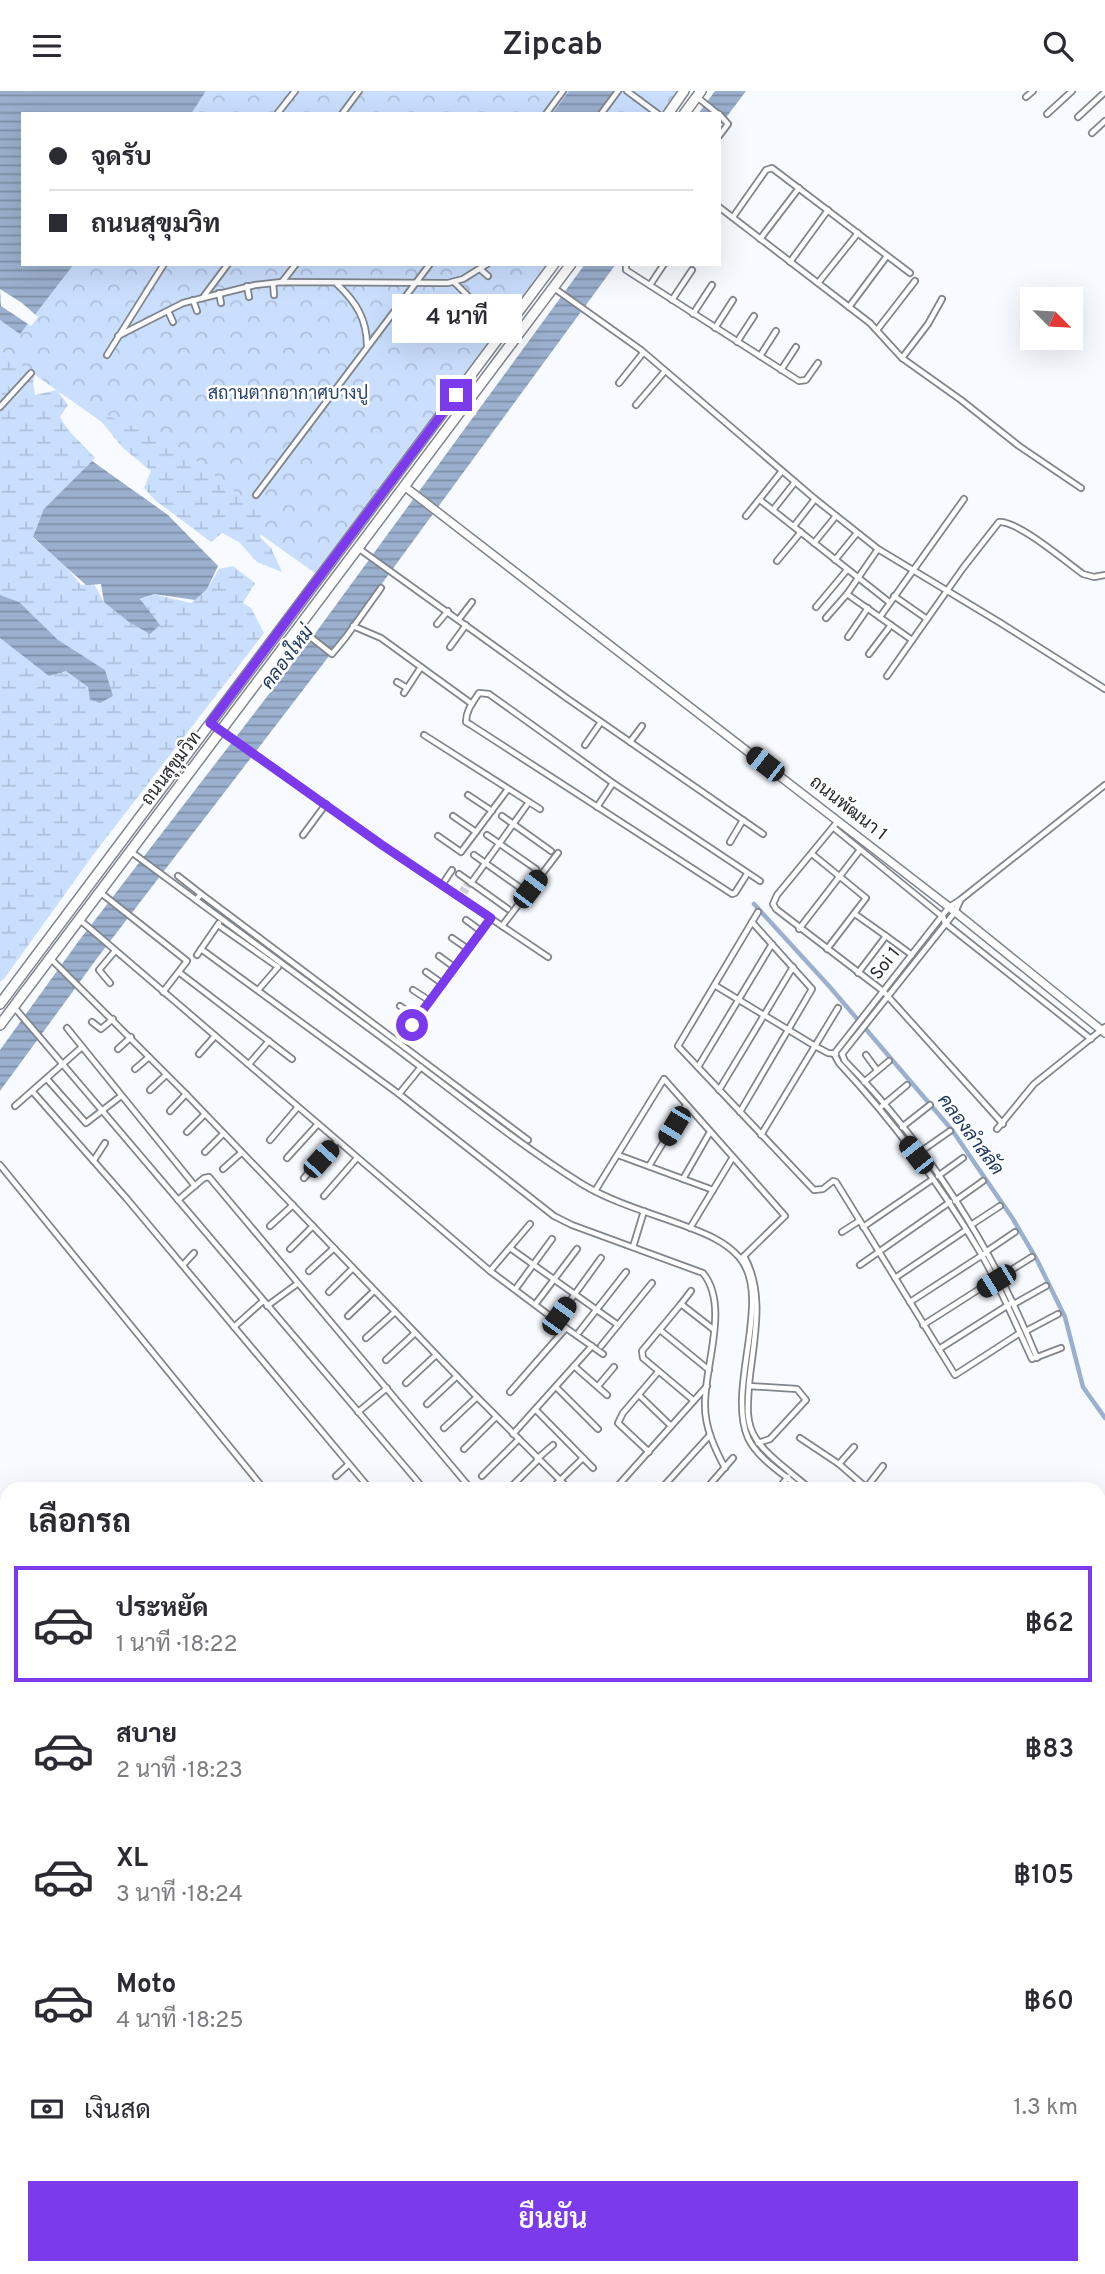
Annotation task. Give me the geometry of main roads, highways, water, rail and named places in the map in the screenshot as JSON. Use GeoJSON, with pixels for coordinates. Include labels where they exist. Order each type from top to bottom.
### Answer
{"type":"FeatureCollection","features":[{"type":"Feature","properties":{"kind":"highway"},"geometry":{"type":"LineString","coordinates":[[669,112],[684,91]]}},
{"type":"Feature","properties":{"kind":"highway"},"geometry":{"type":"LineString","coordinates":[[686,112],[700,97]]}},
{"type":"Feature","properties":{"kind":"highway","name":"ถนนสุขุมวิท"},"geometry":{"type":"LineString","coordinates":[[0,1004],[553,266]]}},
{"type":"Feature","properties":{"kind":"highway","name":"ถนนสุขุมวิท"},"geometry":{"type":"LineString","coordinates":[[0,1025],[50,958],[83,923],[225,733],[298,627],[358,548],[408,489],[558,290],[570,266]]}},
{"type":"Feature","properties":{"kind":"main road","name":"ถนนพัฒนา 1"},"geometry":{"type":"LineString","coordinates":[[408,489],[836,824],[952,909],[1104,1030]]}},
{"type":"Feature","properties":{"kind":"waterway","name":"คลองลำสลัด"},"geometry":{"type":"LineString","coordinates":[[754,904],[829,986],[952,1130],[1013,1219],[1065,1317],[1083,1387],[1105,1418]]}},
{"type":"Feature","properties":{"kind":"tunnel"},"geometry":{"type":"LineString","coordinates":[[457,896],[469,881]]}},
{"type":"Feature","properties":{"kind":"tunnel"},"geometry":{"type":"LineString","coordinates":[[462,899],[471,883]]}},
{"type":"Feature","properties":{"kind":"park label","name":"สถานตากอากาศบางปู"},"geometry":{"type":"Point","coordinates":[288,394]}},
{"type":"Feature","properties":{"kind":"water label","name":"คลองใหม่"},"geometry":{"type":"Point","coordinates":[288,658]}}]}
